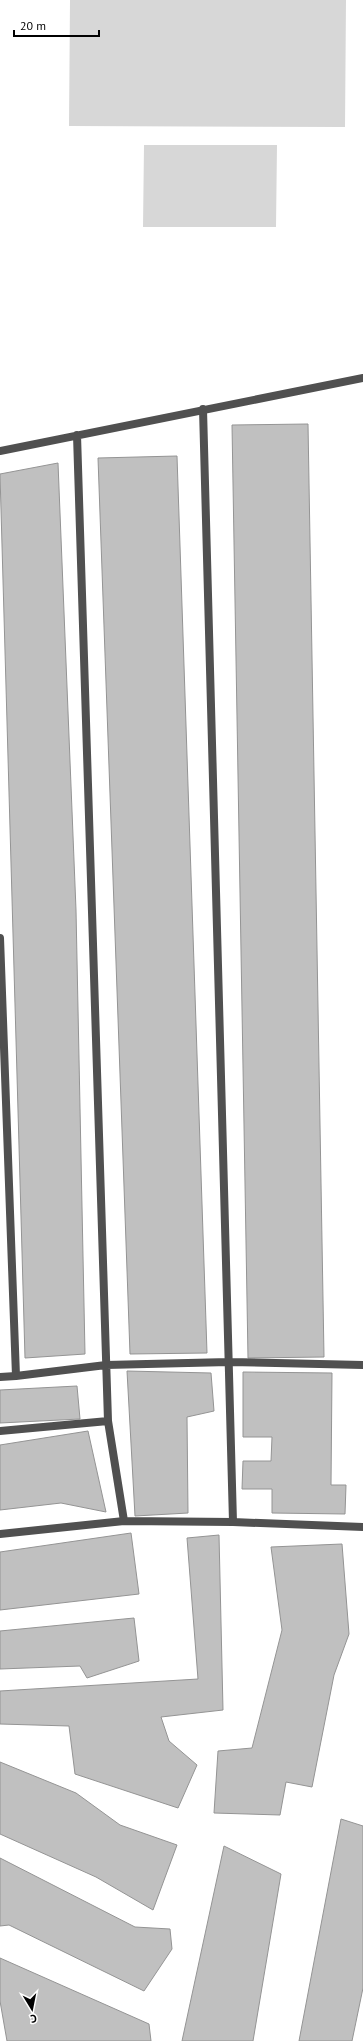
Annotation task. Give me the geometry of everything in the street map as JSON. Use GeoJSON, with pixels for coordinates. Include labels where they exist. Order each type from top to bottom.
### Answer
{"type":"FeatureCollection","features":[{"type":"Feature","properties":{"kind":"lane"},"geometry":{"type":"LineString","coordinates":[[0,451],[363,378]]}},
{"type":"Feature","properties":{"kind":"lane"},"geometry":{"type":"LineString","coordinates":[[203,409],[233,1522]]}},
{"type":"Feature","properties":{"kind":"lane"},"geometry":{"type":"LineString","coordinates":[[77,435],[108,1421],[124,1521]]}},
{"type":"Feature","properties":{"kind":"lane"},"geometry":{"type":"LineString","coordinates":[[0,938],[16,1376]]}},
{"type":"Feature","properties":{"kind":"lane"},"geometry":{"type":"LineString","coordinates":[[0,1377],[106,1365],[229,1362],[363,1365]]}},
{"type":"Feature","properties":{"kind":"lane"},"geometry":{"type":"LineString","coordinates":[[0,1431],[108,1421]]}},
{"type":"Feature","properties":{"kind":"lane"},"geometry":{"type":"LineString","coordinates":[[0,1534],[124,1521],[233,1522],[363,1527]]}},
{"type":"Feature","properties":{"kind":"shaded area"},"geometry":{"type":"Polygon","coordinates":[[[70,0],[346,0],[345,127],[69,126],[70,0]]]}},
{"type":"Feature","properties":{"kind":"shaded area"},"geometry":{"type":"Polygon","coordinates":[[[144,145],[277,145],[276,227],[143,227],[144,145]]]}},
{"type":"Feature","properties":{"kind":"building"},"geometry":{"type":"Polygon","coordinates":[[[308,424],[324,1357],[248,1358],[232,425],[308,424]]]}},
{"type":"Feature","properties":{"kind":"building"},"geometry":{"type":"Polygon","coordinates":[[[177,456],[207,1353],[130,1354],[98,458],[177,456]]]}},
{"type":"Feature","properties":{"kind":"building"},"geometry":{"type":"Polygon","coordinates":[[[58,463],[76,910],[85,1354],[25,1358],[0,474],[58,463]]]}},
{"type":"Feature","properties":{"kind":"building"},"geometry":{"type":"Polygon","coordinates":[[[127,1371],[211,1373],[214,1411],[187,1417],[188,1513],[135,1516],[127,1371]]]}},
{"type":"Feature","properties":{"kind":"building"},"geometry":{"type":"Polygon","coordinates":[[[243,1372],[332,1373],[331,1485],[346,1485],[345,1514],[272,1513],[272,1489],[242,1489],[243,1461],[271,1461],[272,1437],[243,1437],[243,1372]]]}},
{"type":"Feature","properties":{"kind":"building"},"geometry":{"type":"Polygon","coordinates":[[[77,1386],[80,1419],[0,1423],[0,1390],[77,1386]]]}},
{"type":"Feature","properties":{"kind":"building"},"geometry":{"type":"Polygon","coordinates":[[[88,1431],[106,1512],[61,1503],[0,1510],[0,1445],[88,1431]]]}},
{"type":"Feature","properties":{"kind":"building"},"geometry":{"type":"Polygon","coordinates":[[[131,1533],[139,1594],[0,1610],[0,1552],[131,1533]]]}},
{"type":"Feature","properties":{"kind":"building"},"geometry":{"type":"Polygon","coordinates":[[[219,1535],[223,1710],[161,1717],[169,1741],[197,1765],[178,1808],[75,1774],[69,1726],[0,1724],[0,1691],[198,1679],[187,1538],[219,1535]]]}},
{"type":"Feature","properties":{"kind":"building"},"geometry":{"type":"Polygon","coordinates":[[[342,1544],[349,1634],[334,1675],[312,1787],[286,1782],[280,1815],[214,1813],[218,1751],[252,1748],[282,1630],[271,1547],[342,1544]]]}},
{"type":"Feature","properties":{"kind":"building"},"geometry":{"type":"Polygon","coordinates":[[[134,1618],[139,1661],[87,1678],[80,1666],[0,1669],[0,1631],[134,1618]]]}},
{"type":"Feature","properties":{"kind":"building"},"geometry":{"type":"Polygon","coordinates":[[[0,1762],[76,1793],[120,1825],[177,1845],[153,1910],[96,1877],[0,1834],[0,1762]]]}},
{"type":"Feature","properties":{"kind":"building"},"geometry":{"type":"Polygon","coordinates":[[[341,1819],[363,1826],[363,1988],[352,2041],[299,2041],[341,1819]]]}},
{"type":"Feature","properties":{"kind":"building"},"geometry":{"type":"Polygon","coordinates":[[[224,1846],[281,1874],[253,2041],[182,2041],[224,1846]]]}},
{"type":"Feature","properties":{"kind":"building"},"geometry":{"type":"Polygon","coordinates":[[[0,1858],[135,1927],[170,1929],[172,1949],[144,1991],[9,1925],[0,1926],[0,1858]]]}},
{"type":"Feature","properties":{"kind":"building"},"geometry":{"type":"Polygon","coordinates":[[[0,1958],[149,2024],[151,2041],[7,2041],[0,2001],[0,1958]]]}}]}
